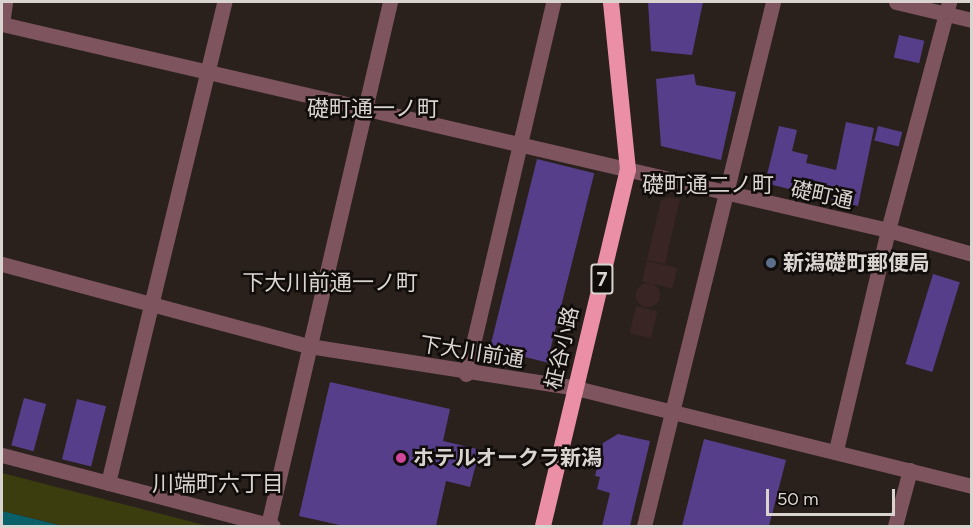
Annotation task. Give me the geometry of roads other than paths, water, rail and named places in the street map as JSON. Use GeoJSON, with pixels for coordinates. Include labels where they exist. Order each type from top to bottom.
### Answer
{"type":"FeatureCollection","features":[{"type":"Feature","properties":{"kind":"highway","name":"柾谷小路"},"geometry":{"type":"LineString","coordinates":[[543,526],[628,170],[611,2]]}},
{"type":"Feature","properties":{"kind":"street"},"geometry":{"type":"LineString","coordinates":[[2,24],[5,2]]}},
{"type":"Feature","properties":{"kind":"street"},"geometry":{"type":"LineString","coordinates":[[108,483],[224,2]]}},
{"type":"Feature","properties":{"kind":"street"},"geometry":{"type":"LineString","coordinates":[[2,455],[270,526],[309,346],[390,2]]}},
{"type":"Feature","properties":{"kind":"street"},"geometry":{"type":"LineString","coordinates":[[466,374],[522,146],[553,2]]}},
{"type":"Feature","properties":{"kind":"street"},"geometry":{"type":"LineString","coordinates":[[644,526],[773,2]]}},
{"type":"Feature","properties":{"kind":"street"},"geometry":{"type":"LineString","coordinates":[[896,2],[948,7],[972,20]]}},
{"type":"Feature","properties":{"kind":"street"},"geometry":{"type":"LineString","coordinates":[[836,450],[888,230],[948,7]]}},
{"type":"Feature","properties":{"kind":"street","name":"礎町通"},"geometry":{"type":"LineString","coordinates":[[2,24],[628,170],[726,195],[888,230],[972,254]]}},
{"type":"Feature","properties":{"kind":"street","name":"下大川前通"},"geometry":{"type":"LineString","coordinates":[[2,264],[150,307],[309,346],[466,374],[576,388],[836,450],[972,486]]}},
{"type":"Feature","properties":{"kind":"street"},"geometry":{"type":"LineString","coordinates":[[895,526],[910,470]]}},
{"type":"Feature","properties":{"kind":"water"},"geometry":{"type":"Polygon","coordinates":[[[2,511],[63,526],[2,526],[2,511]]]}},
{"type":"Feature","properties":{"kind":"place","name":"新潟礎町郵便局"},"geometry":{"type":"Point","coordinates":[771,263]}},
{"type":"Feature","properties":{"kind":"place","name":"ホテルオークラ新潟"},"geometry":{"type":"Point","coordinates":[401,458]}},
{"type":"Feature","properties":{"kind":"district","name":"礎町通一ノ町"},"geometry":{"type":"Point","coordinates":[373,109]}},
{"type":"Feature","properties":{"kind":"district","name":"礎町通二ノ町"},"geometry":{"type":"Point","coordinates":[708,185]}},
{"type":"Feature","properties":{"kind":"district","name":"下大川前通一ノ町"},"geometry":{"type":"Point","coordinates":[330,283]}},
{"type":"Feature","properties":{"kind":"district","name":"川端町六丁目"},"geometry":{"type":"Point","coordinates":[218,484]}}]}
